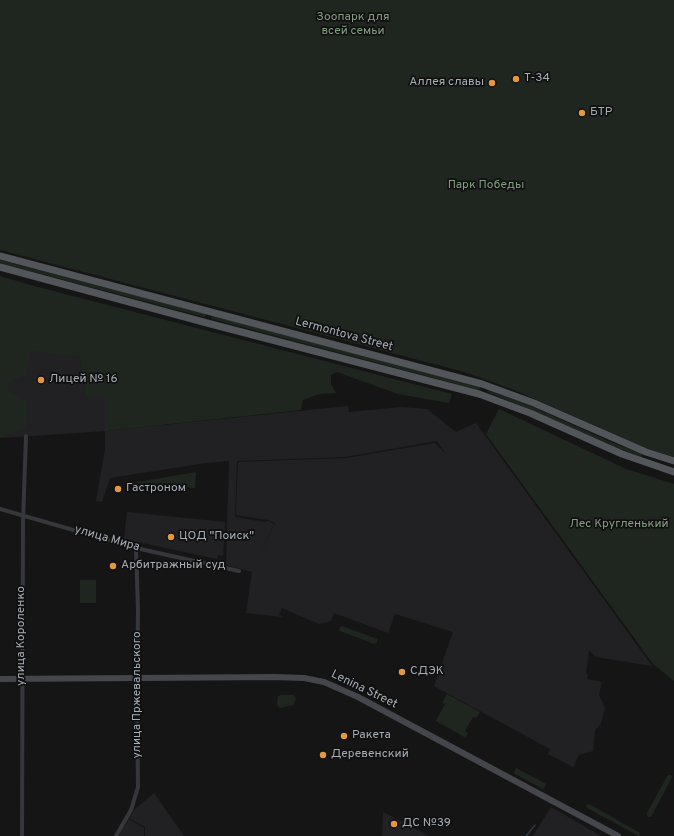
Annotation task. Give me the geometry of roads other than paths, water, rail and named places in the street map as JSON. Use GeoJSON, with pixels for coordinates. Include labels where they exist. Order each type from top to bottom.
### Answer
{"type":"FeatureCollection","features":[{"type":"Feature","properties":{"kind":"main road","name":"Lermontova Street"},"geometry":{"type":"LineString","coordinates":[[0,256],[482,384],[534,403],[646,452],[674,461]]}},
{"type":"Feature","properties":{"kind":"main road","name":"Lermontova Street"},"geometry":{"type":"LineString","coordinates":[[0,267],[479,394],[517,408],[603,446],[643,462],[674,472]]}},
{"type":"Feature","properties":{"kind":"main road"},"geometry":{"type":"LineString","coordinates":[[207,323],[209,311]]}},
{"type":"Feature","properties":{"kind":"main road"},"geometry":{"type":"LineString","coordinates":[[643,462],[646,452]]}},
{"type":"Feature","properties":{"kind":"main road","name":"Lenina Street"},"geometry":{"type":"LineString","coordinates":[[0,679],[304,678],[328,683],[358,696],[618,836]]}},
{"type":"Feature","properties":{"kind":"street","name":"улица Короленко"},"geometry":{"type":"LineString","coordinates":[[22,836],[22,679],[26,436]]}},
{"type":"Feature","properties":{"kind":"street","name":"улица Мира"},"geometry":{"type":"LineString","coordinates":[[0,509],[136,548],[239,571]]}},
{"type":"Feature","properties":{"kind":"street","name":"улица Пржевальского"},"geometry":{"type":"LineString","coordinates":[[116,836],[131,810],[138,788],[138,610],[136,548]]}},
{"type":"Feature","properties":{"kind":"waterway"},"geometry":{"type":"LineString","coordinates":[[526,836],[535,825]]}},
{"type":"Feature","properties":{"kind":"place","name":"Т-34"},"geometry":{"type":"Point","coordinates":[516,79]}},
{"type":"Feature","properties":{"kind":"place","name":"Аллея славы"},"geometry":{"type":"Point","coordinates":[492,83]}},
{"type":"Feature","properties":{"kind":"place","name":"БТР"},"geometry":{"type":"Point","coordinates":[582,113]}},
{"type":"Feature","properties":{"kind":"place","name":"Лицей № 16"},"geometry":{"type":"Point","coordinates":[41,380]}},
{"type":"Feature","properties":{"kind":"place","name":"Гастроном"},"geometry":{"type":"Point","coordinates":[118,489]}},
{"type":"Feature","properties":{"kind":"place","name":"ЦОД \"Поиск\""},"geometry":{"type":"Point","coordinates":[171,537]}},
{"type":"Feature","properties":{"kind":"place","name":"Арбитражный суд"},"geometry":{"type":"Point","coordinates":[113,566]}},
{"type":"Feature","properties":{"kind":"place","name":"СДЭК"},"geometry":{"type":"Point","coordinates":[402,672]}},
{"type":"Feature","properties":{"kind":"place","name":"Ракета"},"geometry":{"type":"Point","coordinates":[344,736]}},
{"type":"Feature","properties":{"kind":"place","name":"Деревенский"},"geometry":{"type":"Point","coordinates":[323,755]}},
{"type":"Feature","properties":{"kind":"place","name":"ДС №39"},"geometry":{"type":"Point","coordinates":[394,824]}},
{"type":"Feature","properties":{"kind":"park label","name":"Зоопарк для всей семьи"},"geometry":{"type":"Point","coordinates":[353,25]}},
{"type":"Feature","properties":{"kind":"park label","name":"Парк Победы"},"geometry":{"type":"Point","coordinates":[486,186]}},
{"type":"Feature","properties":{"kind":"park label","name":"Лес Кругленький"},"geometry":{"type":"Point","coordinates":[619,525]}}]}
